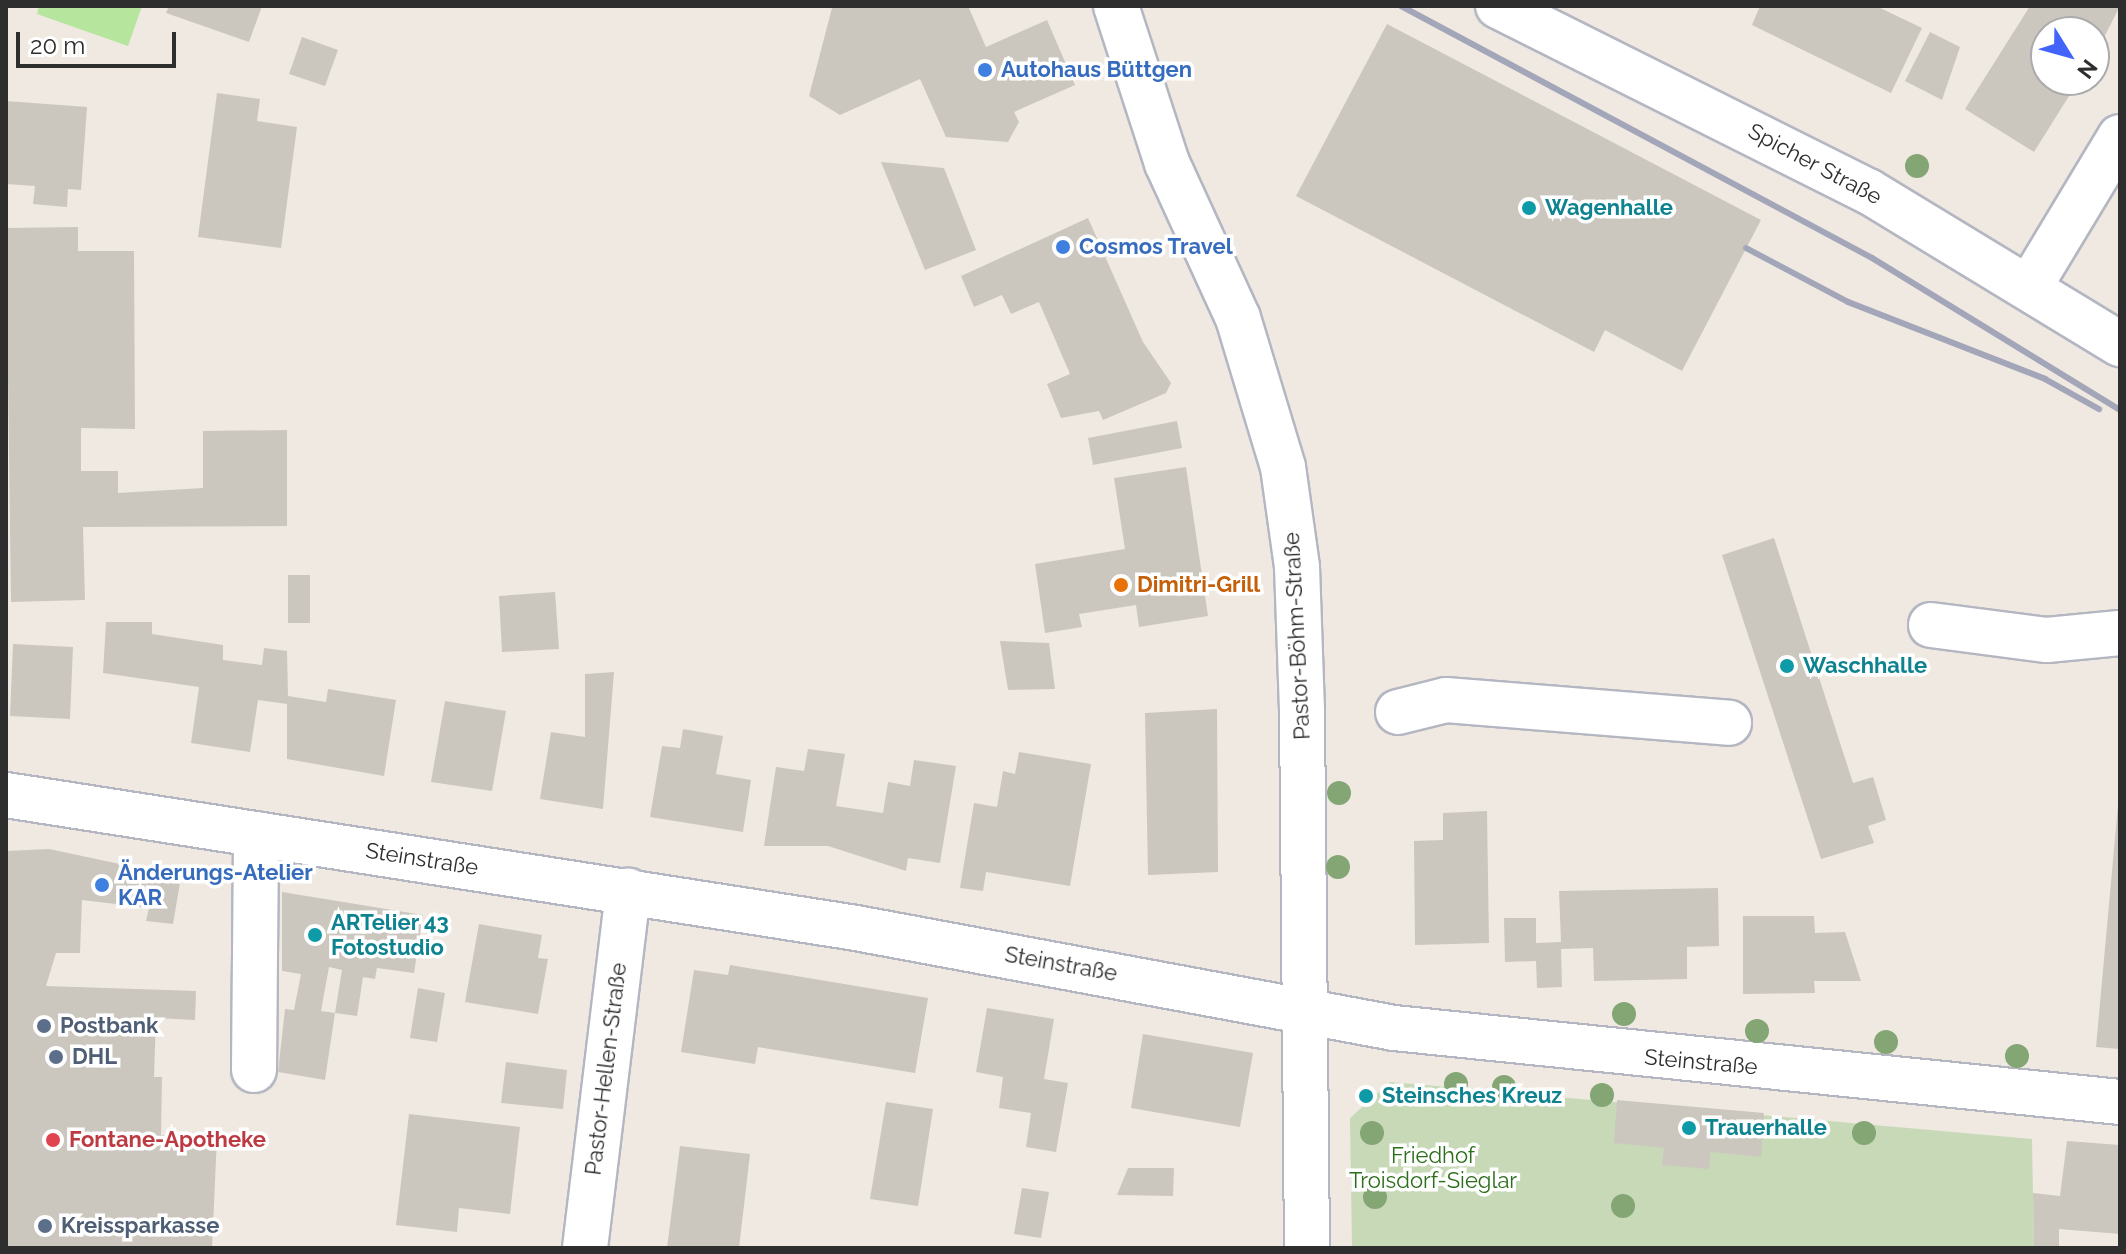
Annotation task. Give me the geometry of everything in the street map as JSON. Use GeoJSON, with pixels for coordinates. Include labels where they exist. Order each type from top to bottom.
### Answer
{"type":"FeatureCollection","features":[{"type":"Feature","properties":{"kind":"street","name":"Pastor-Böhm-Straße"},"geometry":{"type":"LineString","coordinates":[[1116,6],[1167,163],[1238,318],[1283,467],[1297,567],[1310,1008],[1307,1248]]}},
{"type":"Feature","properties":{"kind":"street","name":"Spicher Straße"},"geometry":{"type":"LineString","coordinates":[[1498,6],[1868,191],[2030,286],[2120,344]]}},
{"type":"Feature","properties":{"kind":"street"},"geometry":{"type":"LineString","coordinates":[[2030,286],[2120,137]]}},
{"type":"Feature","properties":{"kind":"street"},"geometry":{"type":"LineString","coordinates":[[1931,625],[2047,640],[2120,633]]}},
{"type":"Feature","properties":{"kind":"street"},"geometry":{"type":"LineString","coordinates":[[1398,712],[1446,700],[1729,723]]}},
{"type":"Feature","properties":{"kind":"street","name":"Steinstraße"},"geometry":{"type":"LineString","coordinates":[[6,795],[628,891],[1310,1008],[1394,1028],[1535,1045],[2120,1102]]}},
{"type":"Feature","properties":{"kind":"street"},"geometry":{"type":"LineString","coordinates":[[254,1070],[256,834]]}},
{"type":"Feature","properties":{"kind":"street","name":"Pastor-Hellen-Straße"},"geometry":{"type":"LineString","coordinates":[[585,1248],[628,891]]}},
{"type":"Feature","properties":{"kind":"green space"},"geometry":{"type":"Polygon","coordinates":[[[39,6],[142,6],[128,46],[37,14],[39,6]]]}},
{"type":"Feature","properties":{"kind":"green space","name":"Friedhof Troisdorf-Sieglar"},"geometry":{"type":"Polygon","coordinates":[[[1390,1082],[2032,1139],[2034,1248],[1352,1248],[1350,1118],[1390,1082]]]}},
{"type":"Feature","properties":{"kind":"building"},"geometry":{"type":"Polygon","coordinates":[[[169,6],[262,6],[249,42],[166,13],[169,6]]]}},
{"type":"Feature","properties":{"kind":"building"},"geometry":{"type":"Polygon","coordinates":[[[968,6],[986,47],[1047,20],[1075,85],[1014,112],[1019,122],[1008,142],[946,137],[920,79],[840,115],[809,96],[832,8],[968,6]]]}},
{"type":"Feature","properties":{"kind":"building"},"geometry":{"type":"Polygon","coordinates":[[[1760,6],[1876,6],[1922,28],[1891,93],[1752,25],[1760,6]]]}},
{"type":"Feature","properties":{"kind":"building"},"geometry":{"type":"Polygon","coordinates":[[[2030,6],[2120,6],[2110,26],[2110,16],[2030,16],[2030,96],[2069,96],[2034,152],[1965,109],[2030,6]]]}},
{"type":"Feature","properties":{"kind":"building","name":"Wagenhalle"},"geometry":{"type":"Polygon","coordinates":[[[1387,24],[1761,220],[1682,371],[1605,330],[1594,352],[1296,196],[1387,24]]]}},
{"type":"Feature","properties":{"kind":"building"},"geometry":{"type":"Polygon","coordinates":[[[1930,32],[1960,47],[1942,100],[1905,81],[1930,32]]]}},
{"type":"Feature","properties":{"kind":"building"},"geometry":{"type":"Polygon","coordinates":[[[302,37],[338,50],[325,86],[289,74],[302,37]]]}},
{"type":"Feature","properties":{"kind":"building"},"geometry":{"type":"Polygon","coordinates":[[[217,93],[260,99],[257,121],[297,127],[281,248],[198,237],[217,93]]]}},
{"type":"Feature","properties":{"kind":"building"},"geometry":{"type":"Polygon","coordinates":[[[6,101],[87,107],[81,190],[68,189],[67,207],[33,204],[35,186],[6,184],[6,101]]]}},
{"type":"Feature","properties":{"kind":"building"},"geometry":{"type":"Polygon","coordinates":[[[881,162],[944,168],[976,250],[925,270],[881,162]]]}},
{"type":"Feature","properties":{"kind":"building"},"geometry":{"type":"Polygon","coordinates":[[[1088,218],[1143,342],[1171,383],[1166,393],[1103,420],[1099,411],[1061,418],[1047,384],[1070,374],[1039,302],[1011,314],[1002,295],[974,307],[961,276],[1088,218]]]}},
{"type":"Feature","properties":{"kind":"building"},"geometry":{"type":"Polygon","coordinates":[[[78,227],[78,251],[134,251],[135,429],[81,428],[81,471],[118,471],[118,493],[203,488],[203,431],[287,430],[287,526],[83,527],[85,600],[11,602],[6,228],[78,227]]]}},
{"type":"Feature","properties":{"kind":"building"},"geometry":{"type":"Polygon","coordinates":[[[1177,421],[1182,448],[1093,465],[1088,438],[1177,421]]]}},
{"type":"Feature","properties":{"kind":"building","name":"Dimitri-Grill"},"geometry":{"type":"Polygon","coordinates":[[[1186,467],[1208,616],[1139,627],[1136,605],[1079,614],[1082,627],[1045,633],[1035,564],[1125,549],[1114,478],[1186,467]]]}},
{"type":"Feature","properties":{"kind":"building","name":"Waschhalle"},"geometry":{"type":"Polygon","coordinates":[[[1774,538],[1853,783],[1873,777],[1886,820],[1868,826],[1874,843],[1821,859],[1722,555],[1774,538]]]}},
{"type":"Feature","properties":{"kind":"building"},"geometry":{"type":"Polygon","coordinates":[[[288,575],[310,575],[310,623],[288,623],[288,575]]]}},
{"type":"Feature","properties":{"kind":"building"},"geometry":{"type":"Polygon","coordinates":[[[555,592],[559,649],[502,652],[499,596],[555,592]]]}},
{"type":"Feature","properties":{"kind":"building"},"geometry":{"type":"Polygon","coordinates":[[[106,622],[152,622],[152,634],[223,645],[223,660],[262,665],[264,648],[287,651],[288,696],[326,702],[328,689],[396,700],[384,776],[287,759],[287,704],[258,700],[250,752],[191,743],[199,687],[103,673],[106,622]]]}},
{"type":"Feature","properties":{"kind":"building"},"geometry":{"type":"Polygon","coordinates":[[[1000,641],[1049,643],[1055,689],[1008,690],[1000,641]]]}},
{"type":"Feature","properties":{"kind":"building"},"geometry":{"type":"Polygon","coordinates":[[[13,644],[73,647],[70,719],[10,716],[13,644]]]}},
{"type":"Feature","properties":{"kind":"building"},"geometry":{"type":"Polygon","coordinates":[[[614,672],[603,809],[540,799],[551,732],[585,737],[585,674],[614,672]]]}},
{"type":"Feature","properties":{"kind":"building"},"geometry":{"type":"Polygon","coordinates":[[[445,701],[506,711],[492,791],[431,782],[445,701]]]}},
{"type":"Feature","properties":{"kind":"building"},"geometry":{"type":"Polygon","coordinates":[[[1217,709],[1218,872],[1148,875],[1145,713],[1217,709]]]}},
{"type":"Feature","properties":{"kind":"building"},"geometry":{"type":"Polygon","coordinates":[[[683,729],[723,736],[716,774],[751,780],[743,832],[650,817],[662,746],[680,748],[683,729]]]}},
{"type":"Feature","properties":{"kind":"building"},"geometry":{"type":"Polygon","coordinates":[[[808,749],[845,754],[836,806],[883,813],[888,782],[910,786],[914,760],[956,766],[940,863],[908,858],[906,871],[828,846],[764,846],[776,767],[804,771],[808,749]]]}},
{"type":"Feature","properties":{"kind":"building"},"geometry":{"type":"Polygon","coordinates":[[[1019,752],[1091,764],[1070,886],[986,872],[983,891],[960,888],[974,803],[997,807],[1003,771],[1015,774],[1019,752]]]}},
{"type":"Feature","properties":{"kind":"building"},"geometry":{"type":"Polygon","coordinates":[[[2120,805],[2120,1049],[2096,1047],[2120,805]]]}},
{"type":"Feature","properties":{"kind":"building"},"geometry":{"type":"Polygon","coordinates":[[[1487,811],[1489,943],[1415,945],[1414,841],[1443,840],[1443,813],[1487,811]]]}},
{"type":"Feature","properties":{"kind":"building"},"geometry":{"type":"Polygon","coordinates":[[[49,849],[181,877],[173,924],[146,921],[149,908],[82,900],[80,953],[56,953],[46,986],[196,991],[195,1020],[156,1018],[154,1077],[162,1077],[161,1135],[217,1137],[212,1248],[6,1248],[6,851],[49,849]]]}},
{"type":"Feature","properties":{"kind":"building"},"geometry":{"type":"Polygon","coordinates":[[[1718,888],[1719,946],[1687,947],[1687,979],[1594,981],[1593,948],[1561,949],[1562,987],[1537,988],[1536,961],[1505,962],[1504,918],[1536,918],[1536,943],[1561,942],[1559,891],[1718,888]]]}},
{"type":"Feature","properties":{"kind":"building"},"geometry":{"type":"Polygon","coordinates":[[[282,892],[423,915],[414,973],[377,968],[375,979],[363,977],[357,1016],[335,1013],[325,1080],[278,1072],[285,1009],[294,1010],[301,974],[282,971],[282,892]],[[329,967],[321,1011],[335,1013],[342,970],[329,967]]]}},
{"type":"Feature","properties":{"kind":"building"},"geometry":{"type":"Polygon","coordinates":[[[1743,916],[1814,916],[1815,933],[1845,932],[1861,981],[1814,981],[1815,993],[1743,994],[1743,916]]]}},
{"type":"Feature","properties":{"kind":"building"},"geometry":{"type":"Polygon","coordinates":[[[479,924],[542,935],[538,958],[548,959],[538,1014],[465,1002],[479,924]]]}},
{"type":"Feature","properties":{"kind":"building"},"geometry":{"type":"Polygon","coordinates":[[[730,965],[928,998],[915,1073],[758,1047],[755,1064],[681,1052],[694,970],[728,975],[730,965]]]}},
{"type":"Feature","properties":{"kind":"building"},"geometry":{"type":"Polygon","coordinates":[[[418,988],[445,993],[437,1042],[410,1038],[418,988]]]}},
{"type":"Feature","properties":{"kind":"building"},"geometry":{"type":"Polygon","coordinates":[[[987,1008],[1054,1019],[1044,1079],[1068,1083],[1056,1152],[1026,1147],[1031,1113],[999,1108],[1003,1077],[976,1072],[987,1008]]]}},
{"type":"Feature","properties":{"kind":"building"},"geometry":{"type":"Polygon","coordinates":[[[1143,1034],[1253,1053],[1240,1127],[1131,1108],[1143,1034]]]}},
{"type":"Feature","properties":{"kind":"building"},"geometry":{"type":"Polygon","coordinates":[[[506,1062],[567,1070],[563,1109],[501,1103],[506,1062]]]}},
{"type":"Feature","properties":{"kind":"building","name":"Trauerhalle"},"geometry":{"type":"Polygon","coordinates":[[[1617,1100],[1764,1113],[1761,1157],[1711,1152],[1709,1169],[1662,1165],[1664,1148],[1614,1143],[1617,1100]]]}},
{"type":"Feature","properties":{"kind":"building"},"geometry":{"type":"Polygon","coordinates":[[[886,1102],[933,1109],[918,1206],[870,1199],[886,1102]]]}},
{"type":"Feature","properties":{"kind":"building"},"geometry":{"type":"Polygon","coordinates":[[[409,1114],[520,1127],[510,1214],[459,1208],[457,1232],[396,1225],[409,1114]]]}},
{"type":"Feature","properties":{"kind":"building"},"geometry":{"type":"Polygon","coordinates":[[[2067,1141],[2120,1145],[2120,1234],[2059,1229],[2059,1248],[2034,1248],[2033,1193],[2060,1196],[2067,1141]]]}},
{"type":"Feature","properties":{"kind":"building"},"geometry":{"type":"Polygon","coordinates":[[[680,1146],[750,1154],[739,1248],[667,1248],[680,1146]]]}},
{"type":"Feature","properties":{"kind":"building"},"geometry":{"type":"Polygon","coordinates":[[[1128,1168],[1174,1168],[1173,1196],[1117,1195],[1128,1168]]]}},
{"type":"Feature","properties":{"kind":"building"},"geometry":{"type":"Polygon","coordinates":[[[1022,1188],[1049,1192],[1041,1238],[1014,1234],[1022,1188]]]}},
{"type":"Feature","properties":{"kind":"railway"},"geometry":{"type":"LineString","coordinates":[[1401,6],[1872,258],[2120,410]]}},
{"type":"Feature","properties":{"kind":"railway"},"geometry":{"type":"LineString","coordinates":[[1746,248],[1848,302],[2045,379],[2099,409]]}},
{"type":"Feature","properties":{"kind":"place","name":"Autohaus Büttgen"},"geometry":{"type":"Point","coordinates":[985,70]}},
{"type":"Feature","properties":{"kind":"place","name":"Wagenhalle"},"geometry":{"type":"Point","coordinates":[1529,208]}},
{"type":"Feature","properties":{"kind":"place","name":"Cosmos Travel"},"geometry":{"type":"Point","coordinates":[1063,247]}},
{"type":"Feature","properties":{"kind":"place","name":"Dimitri-Grill"},"geometry":{"type":"Point","coordinates":[1121,585]}},
{"type":"Feature","properties":{"kind":"place","name":"Waschhalle"},"geometry":{"type":"Point","coordinates":[1787,666]}},
{"type":"Feature","properties":{"kind":"place","name":"Änderungs-Atelier KAR"},"geometry":{"type":"Point","coordinates":[102,885]}},
{"type":"Feature","properties":{"kind":"place","name":"ARTelier 43 Fotostudio"},"geometry":{"type":"Point","coordinates":[315,935]}},
{"type":"Feature","properties":{"kind":"place","name":"Postbank"},"geometry":{"type":"Point","coordinates":[44,1026]}},
{"type":"Feature","properties":{"kind":"place","name":"DHL"},"geometry":{"type":"Point","coordinates":[56,1057]}},
{"type":"Feature","properties":{"kind":"place","name":"Steinsches Kreuz"},"geometry":{"type":"Point","coordinates":[1366,1096]}},
{"type":"Feature","properties":{"kind":"place","name":"Trauerhalle"},"geometry":{"type":"Point","coordinates":[1689,1128]}},
{"type":"Feature","properties":{"kind":"place","name":"Fontane-Apotheke"},"geometry":{"type":"Point","coordinates":[53,1140]}},
{"type":"Feature","properties":{"kind":"place","name":"Kreissparkasse"},"geometry":{"type":"Point","coordinates":[45,1226]}}]}
